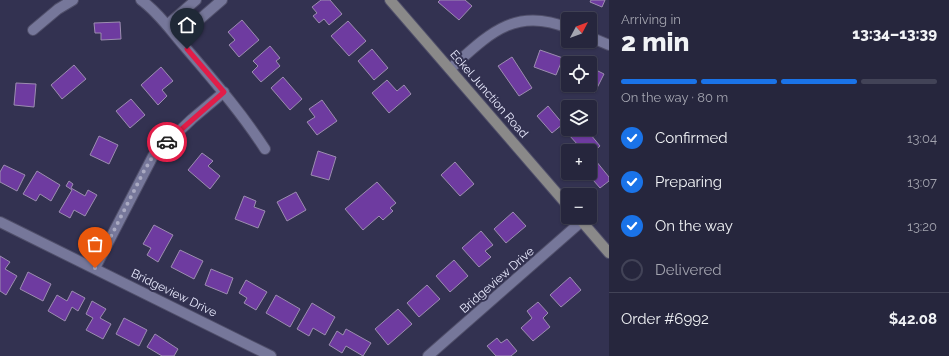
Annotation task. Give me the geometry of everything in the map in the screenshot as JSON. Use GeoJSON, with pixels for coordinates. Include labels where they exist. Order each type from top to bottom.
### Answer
{"type":"FeatureCollection","features":[{"type":"Feature","properties":{"kind":"street"},"geometry":{"type":"LineString","coordinates":[[33,30],[58,9],[73,0]]}},
{"type":"Feature","properties":{"kind":"street"},"geometry":{"type":"LineString","coordinates":[[140,0],[167,25],[224,92],[244,116],[265,149]]}},
{"type":"Feature","properties":{"kind":"street"},"geometry":{"type":"LineString","coordinates":[[167,25],[196,0]]}},
{"type":"Feature","properties":{"kind":"street"},"geometry":{"type":"LineString","coordinates":[[178,38],[222,0]]}},
{"type":"Feature","properties":{"kind":"street","name":"Eckel Junction Road"},"geometry":{"type":"LineString","coordinates":[[390,0],[561,198]]}},
{"type":"Feature","properties":{"kind":"street"},"geometry":{"type":"LineString","coordinates":[[450,69],[480,42],[511,24],[528,20],[542,20],[561,26]]}},
{"type":"Feature","properties":{"kind":"street"},"geometry":{"type":"LineString","coordinates":[[597,40],[609,45]]}},
{"type":"Feature","properties":{"kind":"street"},"geometry":{"type":"LineString","coordinates":[[95,268],[153,156],[192,119],[224,92]]}},
{"type":"Feature","properties":{"kind":"street","name":"Bridgeview Drive"},"geometry":{"type":"LineString","coordinates":[[0,222],[271,356]]}},
{"type":"Feature","properties":{"kind":"street","name":"Bridgeview Drive"},"geometry":{"type":"LineString","coordinates":[[428,356],[574,224]]}},
{"type":"Feature","properties":{"kind":"street"},"geometry":{"type":"LineString","coordinates":[[584,224],[609,253]]}},
{"type":"Feature","properties":{"kind":"building"},"geometry":{"type":"Polygon","coordinates":[[[321,0],[330,0],[342,14],[329,25],[324,19],[319,23],[313,16],[317,13],[312,7],[321,0]]]}},
{"type":"Feature","properties":{"kind":"building"},"geometry":{"type":"Polygon","coordinates":[[[440,0],[465,0],[472,6],[459,20],[438,2],[440,0]]]}},
{"type":"Feature","properties":{"kind":"building"},"geometry":{"type":"Polygon","coordinates":[[[591,0],[605,0],[602,7],[590,2],[591,0]]]}},
{"type":"Feature","properties":{"kind":"building"},"geometry":{"type":"Polygon","coordinates":[[[242,20],[259,40],[239,57],[229,45],[235,40],[228,32],[242,20]]]}},
{"type":"Feature","properties":{"kind":"building"},"geometry":{"type":"Polygon","coordinates":[[[348,21],[366,41],[349,56],[331,36],[348,21]]]}},
{"type":"Feature","properties":{"kind":"building"},"geometry":{"type":"Polygon","coordinates":[[[120,22],[121,39],[101,40],[101,33],[95,33],[94,23],[120,22]]]}},
{"type":"Feature","properties":{"kind":"building"},"geometry":{"type":"Polygon","coordinates":[[[270,46],[280,58],[276,61],[280,66],[261,82],[252,72],[258,66],[253,61],[270,46]]]}},
{"type":"Feature","properties":{"kind":"building"},"geometry":{"type":"Polygon","coordinates":[[[372,49],[388,68],[374,80],[358,61],[372,49]]]}},
{"type":"Feature","properties":{"kind":"building"},"geometry":{"type":"Polygon","coordinates":[[[540,50],[561,57],[561,63],[556,75],[534,67],[540,50]]]}},
{"type":"Feature","properties":{"kind":"building"},"geometry":{"type":"Polygon","coordinates":[[[512,57],[532,88],[519,96],[498,66],[512,57]]]}},
{"type":"Feature","properties":{"kind":"building"},"geometry":{"type":"Polygon","coordinates":[[[74,65],[86,79],[62,99],[51,85],[74,65]]]}},
{"type":"Feature","properties":{"kind":"building"},"geometry":{"type":"Polygon","coordinates":[[[161,67],[173,81],[162,90],[167,96],[158,105],[141,85],[161,67]]]}},
{"type":"Feature","properties":{"kind":"building"},"geometry":{"type":"Polygon","coordinates":[[[597,70],[604,74],[597,88],[597,70]]]}},
{"type":"Feature","properties":{"kind":"building"},"geometry":{"type":"Polygon","coordinates":[[[283,77],[302,99],[290,110],[271,88],[283,77]]]}},
{"type":"Feature","properties":{"kind":"building"},"geometry":{"type":"Polygon","coordinates":[[[387,80],[397,91],[404,85],[411,94],[389,113],[372,93],[387,80]]]}},
{"type":"Feature","properties":{"kind":"building"},"geometry":{"type":"Polygon","coordinates":[[[16,83],[36,84],[34,107],[14,105],[16,83]]]}},
{"type":"Feature","properties":{"kind":"building"},"geometry":{"type":"Polygon","coordinates":[[[131,99],[145,115],[130,128],[116,111],[131,99]]]}},
{"type":"Feature","properties":{"kind":"building"},"geometry":{"type":"Polygon","coordinates":[[[322,100],[337,121],[317,135],[307,122],[315,117],[309,109],[322,100]]]}},
{"type":"Feature","properties":{"kind":"building"},"geometry":{"type":"Polygon","coordinates":[[[548,106],[561,122],[561,126],[552,133],[537,116],[548,106]]]}},
{"type":"Feature","properties":{"kind":"building"},"geometry":{"type":"Polygon","coordinates":[[[99,136],[118,145],[109,164],[90,155],[99,136]]]}},
{"type":"Feature","properties":{"kind":"building"},"geometry":{"type":"Polygon","coordinates":[[[570,136],[592,136],[600,146],[597,149],[597,144],[577,144],[570,136]]]}},
{"type":"Feature","properties":{"kind":"building"},"geometry":{"type":"Polygon","coordinates":[[[318,151],[336,157],[329,180],[311,175],[318,151]]]}},
{"type":"Feature","properties":{"kind":"building"},"geometry":{"type":"Polygon","coordinates":[[[202,153],[213,161],[208,166],[220,176],[210,189],[188,170],[202,153]]]}},
{"type":"Feature","properties":{"kind":"building"},"geometry":{"type":"Polygon","coordinates":[[[455,162],[474,184],[460,196],[441,175],[455,162]]]}},
{"type":"Feature","properties":{"kind":"building"},"geometry":{"type":"Polygon","coordinates":[[[597,162],[609,177],[609,181],[600,188],[593,180],[597,180],[597,162]]]}},
{"type":"Feature","properties":{"kind":"building"},"geometry":{"type":"Polygon","coordinates":[[[4,165],[25,175],[17,191],[0,182],[0,172],[4,165]]]}},
{"type":"Feature","properties":{"kind":"building"},"geometry":{"type":"Polygon","coordinates":[[[37,171],[60,185],[51,201],[40,194],[36,201],[23,194],[37,171]]]}},
{"type":"Feature","properties":{"kind":"building"},"geometry":{"type":"Polygon","coordinates":[[[69,181],[73,184],[71,188],[85,196],[88,190],[97,195],[85,216],[74,210],[70,218],[59,212],[72,190],[66,186],[69,181]]]}},
{"type":"Feature","properties":{"kind":"building"},"geometry":{"type":"Polygon","coordinates":[[[377,182],[396,203],[390,208],[393,211],[383,220],[379,216],[363,230],[345,209],[377,182]]]}},
{"type":"Feature","properties":{"kind":"building"},"geometry":{"type":"Polygon","coordinates":[[[296,192],[306,210],[287,221],[277,202],[296,192]]]}},
{"type":"Feature","properties":{"kind":"building"},"geometry":{"type":"Polygon","coordinates":[[[244,196],[256,201],[254,207],[265,211],[258,228],[235,219],[244,196]]]}},
{"type":"Feature","properties":{"kind":"building"},"geometry":{"type":"Polygon","coordinates":[[[513,212],[526,226],[506,243],[494,229],[513,212]]]}},
{"type":"Feature","properties":{"kind":"building"},"geometry":{"type":"Polygon","coordinates":[[[154,225],[173,235],[158,262],[147,255],[151,248],[143,244],[154,225]]]}},
{"type":"Feature","properties":{"kind":"building"},"geometry":{"type":"Polygon","coordinates":[[[481,231],[493,245],[485,251],[491,257],[479,267],[462,248],[481,231]]]}},
{"type":"Feature","properties":{"kind":"building"},"geometry":{"type":"Polygon","coordinates":[[[180,250],[203,261],[194,279],[171,267],[180,250]]]}},
{"type":"Feature","properties":{"kind":"building"},"geometry":{"type":"Polygon","coordinates":[[[0,256],[10,262],[5,269],[17,276],[6,295],[0,291],[0,256]]]}},
{"type":"Feature","properties":{"kind":"building"},"geometry":{"type":"Polygon","coordinates":[[[454,260],[468,276],[450,292],[436,276],[454,260]]]}},
{"type":"Feature","properties":{"kind":"building"},"geometry":{"type":"Polygon","coordinates":[[[211,269],[233,278],[227,294],[205,285],[211,269]]]}},
{"type":"Feature","properties":{"kind":"building"},"geometry":{"type":"Polygon","coordinates":[[[28,272],[51,284],[43,301],[20,289],[28,272]]]}},
{"type":"Feature","properties":{"kind":"building"},"geometry":{"type":"Polygon","coordinates":[[[570,277],[581,290],[561,307],[550,295],[570,277]]]}},
{"type":"Feature","properties":{"kind":"building"},"geometry":{"type":"Polygon","coordinates":[[[246,280],[267,292],[256,310],[244,303],[247,298],[239,293],[246,280]]]}},
{"type":"Feature","properties":{"kind":"building"},"geometry":{"type":"Polygon","coordinates":[[[427,285],[440,299],[419,317],[407,303],[427,285]]]}},
{"type":"Feature","properties":{"kind":"building"},"geometry":{"type":"Polygon","coordinates":[[[72,291],[85,298],[78,311],[72,307],[65,321],[48,311],[57,295],[67,301],[72,291]]]}},
{"type":"Feature","properties":{"kind":"building"},"geometry":{"type":"Polygon","coordinates":[[[276,295],[300,309],[290,327],[266,313],[276,295]]]}},
{"type":"Feature","properties":{"kind":"building"},"geometry":{"type":"Polygon","coordinates":[[[92,301],[106,309],[100,318],[111,324],[103,339],[86,330],[93,318],[86,314],[92,301]]]}},
{"type":"Feature","properties":{"kind":"building"},"geometry":{"type":"Polygon","coordinates":[[[538,302],[548,313],[543,318],[550,327],[533,341],[521,328],[532,318],[527,311],[538,302]]]}},
{"type":"Feature","properties":{"kind":"building"},"geometry":{"type":"Polygon","coordinates":[[[312,303],[335,317],[325,335],[313,328],[309,336],[297,329],[312,303]]]}},
{"type":"Feature","properties":{"kind":"building"},"geometry":{"type":"Polygon","coordinates":[[[398,309],[412,324],[388,345],[375,329],[398,309]]]}},
{"type":"Feature","properties":{"kind":"building"},"geometry":{"type":"Polygon","coordinates":[[[124,318],[147,330],[139,346],[116,334],[124,318]]]}},
{"type":"Feature","properties":{"kind":"building"},"geometry":{"type":"Polygon","coordinates":[[[346,329],[371,343],[363,356],[346,346],[342,353],[329,345],[337,331],[343,335],[346,329]]]}},
{"type":"Feature","properties":{"kind":"building"},"geometry":{"type":"Polygon","coordinates":[[[155,334],[178,349],[174,356],[162,356],[147,347],[155,334]]]}},
{"type":"Feature","properties":{"kind":"building"},"geometry":{"type":"Polygon","coordinates":[[[497,338],[501,343],[507,339],[517,351],[511,356],[496,356],[487,346],[497,338]]]}},
{"type":"Feature","properties":{"kind":"way so far"},"geometry":{"type":"LineString","coordinates":[[95,268],[144,171],[153,156],[167,142]]}},
{"type":"Feature","properties":{"kind":"route"},"geometry":{"type":"LineString","coordinates":[[167,142],[224,92],[187,49]]}}]}
